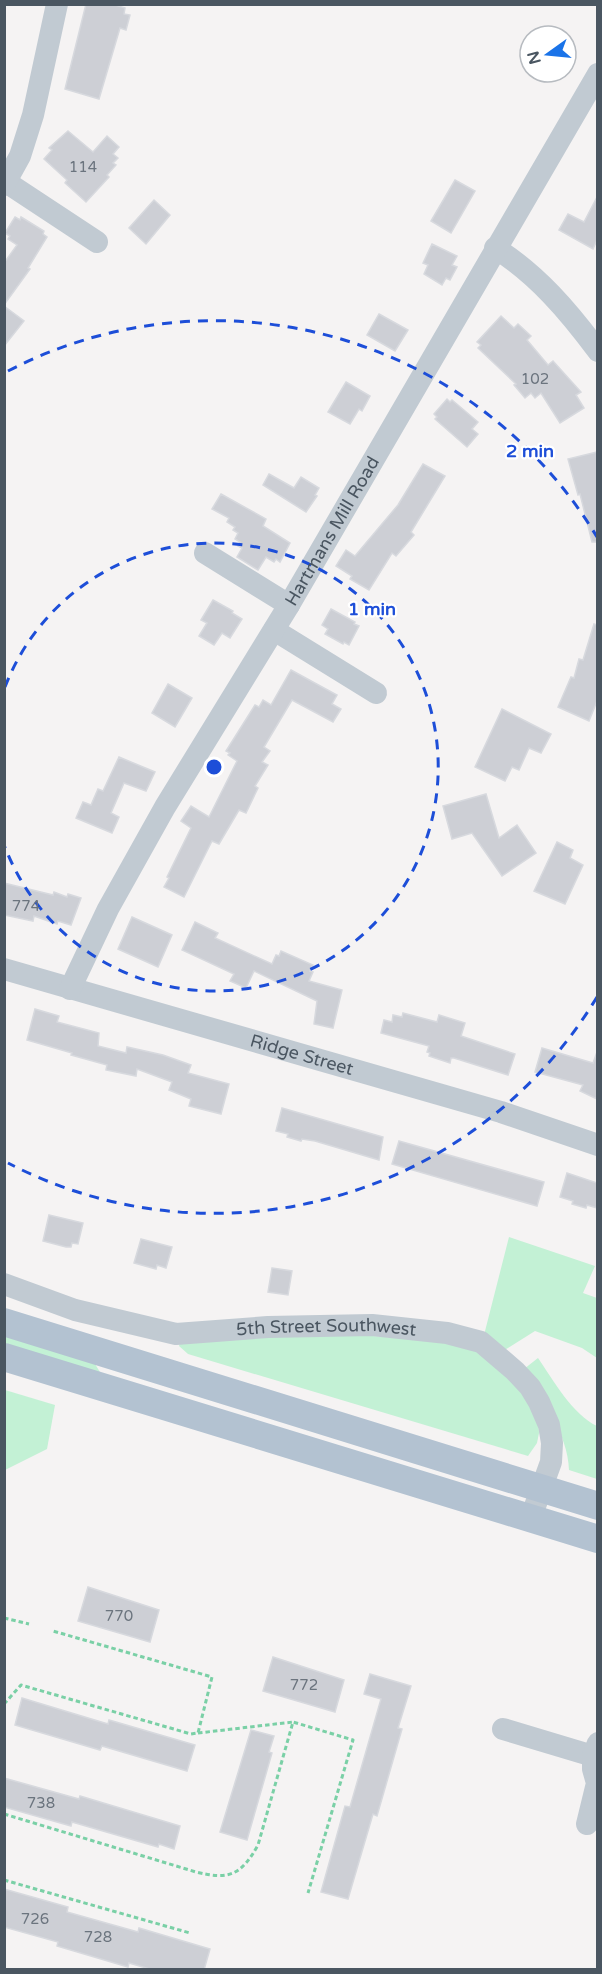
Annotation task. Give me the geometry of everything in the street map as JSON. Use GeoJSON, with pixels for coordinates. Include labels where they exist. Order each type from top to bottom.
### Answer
{"type":"FeatureCollection","features":[{"type":"Feature","properties":{"kind":"main road"},"geometry":{"type":"LineString","coordinates":[[4,1322],[597,1506]]}},
{"type":"Feature","properties":{"kind":"main road"},"geometry":{"type":"LineString","coordinates":[[4,1358],[597,1539]]}},
{"type":"Feature","properties":{"kind":"street"},"geometry":{"type":"LineString","coordinates":[[57,4],[33,115],[12,151],[5,184],[97,242]]}},
{"type":"Feature","properties":{"kind":"street","name":"Hartmans Mill Road"},"geometry":{"type":"LineString","coordinates":[[70,988],[108,909],[165,807],[289,605],[597,74]]}},
{"type":"Feature","properties":{"kind":"street"},"geometry":{"type":"LineString","coordinates":[[495,248],[518,262],[556,300],[597,351]]}},
{"type":"Feature","properties":{"kind":"street"},"geometry":{"type":"LineString","coordinates":[[205,553],[289,605]]}},
{"type":"Feature","properties":{"kind":"street"},"geometry":{"type":"LineString","coordinates":[[274,630],[376,693]]}},
{"type":"Feature","properties":{"kind":"street","name":"Ridge Street"},"geometry":{"type":"LineString","coordinates":[[4,969],[501,1112],[597,1145]]}},
{"type":"Feature","properties":{"kind":"street","name":"5th Street Southwest"},"geometry":{"type":"LineString","coordinates":[[4,1284],[75,1310],[176,1334],[268,1327],[372,1325],[447,1332],[481,1342],[530,1387],[549,1425],[552,1443],[551,1462],[530,1520]]}},
{"type":"Feature","properties":{"kind":"street"},"geometry":{"type":"LineString","coordinates":[[128,1396],[137,1363]]}},
{"type":"Feature","properties":{"kind":"street"},"geometry":{"type":"LineString","coordinates":[[503,1729],[595,1749],[593,1769],[597,1783],[587,1824]]}},
{"type":"Feature","properties":{"kind":"path"},"geometry":{"type":"LineString","coordinates":[[4,1618],[28,1624]]}},
{"type":"Feature","properties":{"kind":"path"},"geometry":{"type":"LineString","coordinates":[[53,1631],[212,1677],[198,1733]]}},
{"type":"Feature","properties":{"kind":"path"},"geometry":{"type":"LineString","coordinates":[[4,1704],[21,1685],[191,1734],[293,1722],[353,1740],[308,1893]]}},
{"type":"Feature","properties":{"kind":"path"},"geometry":{"type":"LineString","coordinates":[[4,1814],[196,1872],[216,1877],[234,1874],[251,1858],[258,1845],[293,1722]]}},
{"type":"Feature","properties":{"kind":"path"},"geometry":{"type":"LineString","coordinates":[[4,1880],[190,1933]]}},
{"type":"Feature","properties":{"kind":"green space"},"geometry":{"type":"Polygon","coordinates":[[[509,1237],[595,1266],[583,1293],[597,1298],[597,1358],[582,1348],[535,1331],[503,1351],[483,1339],[509,1237]]]}},
{"type":"Feature","properties":{"kind":"green space"},"geometry":{"type":"Polygon","coordinates":[[[4,1331],[95,1364],[103,1377],[5,1347],[4,1331]]]}},
{"type":"Feature","properties":{"kind":"green space"},"geometry":{"type":"Polygon","coordinates":[[[323,1332],[472,1344],[514,1378],[538,1415],[537,1443],[528,1456],[188,1354],[179,1346],[180,1343],[323,1332]]]}},
{"type":"Feature","properties":{"kind":"green space"},"geometry":{"type":"Polygon","coordinates":[[[538,1358],[572,1405],[588,1421],[597,1426],[597,1479],[569,1470],[559,1430],[524,1369],[538,1358]]]}},
{"type":"Feature","properties":{"kind":"green space"},"geometry":{"type":"Polygon","coordinates":[[[5,1390],[55,1405],[47,1449],[5,1470],[5,1390]]]}},
{"type":"Feature","properties":{"kind":"building"},"geometry":{"type":"Polygon","coordinates":[[[86,4],[112,4],[125,8],[124,14],[130,15],[126,30],[120,28],[99,99],[65,89],[86,4]]]}},
{"type":"Feature","properties":{"kind":"building"},"geometry":{"type":"Polygon","coordinates":[[[68,131],[93,152],[107,136],[119,147],[113,154],[118,158],[113,163],[116,165],[107,175],[109,177],[86,202],[44,159],[52,150],[49,148],[68,131]]]}},
{"type":"Feature","properties":{"kind":"building"},"geometry":{"type":"Polygon","coordinates":[[[455,180],[475,191],[451,233],[431,221],[455,180]]]}},
{"type":"Feature","properties":{"kind":"building"},"geometry":{"type":"Polygon","coordinates":[[[597,197],[597,240],[593,249],[559,230],[568,214],[584,222],[597,197]]]}},
{"type":"Feature","properties":{"kind":"building"},"geometry":{"type":"Polygon","coordinates":[[[154,200],[170,215],[146,244],[129,228],[154,200]]]}},
{"type":"Feature","properties":{"kind":"building"},"geometry":{"type":"Polygon","coordinates":[[[15,217],[20,220],[21,217],[44,231],[43,234],[47,237],[28,268],[30,269],[4,305],[4,263],[17,245],[8,239],[10,236],[5,233],[15,217]]]}},
{"type":"Feature","properties":{"kind":"building"},"geometry":{"type":"Polygon","coordinates":[[[432,244],[457,256],[452,265],[457,267],[450,280],[446,278],[442,285],[424,274],[428,265],[423,263],[432,244]]]}},
{"type":"Feature","properties":{"kind":"building"},"geometry":{"type":"Polygon","coordinates":[[[4,306],[24,321],[4,346],[4,306]]]}},
{"type":"Feature","properties":{"kind":"building"},"geometry":{"type":"Polygon","coordinates":[[[379,314],[408,330],[395,351],[367,335],[379,314]]]}},
{"type":"Feature","properties":{"kind":"building"},"geometry":{"type":"Polygon","coordinates":[[[501,316],[514,328],[518,324],[531,336],[527,340],[548,365],[553,361],[581,392],[576,395],[584,408],[560,423],[541,393],[535,398],[531,393],[525,398],[514,385],[516,384],[478,348],[481,345],[477,342],[501,316]]]}},
{"type":"Feature","properties":{"kind":"building"},"geometry":{"type":"Polygon","coordinates":[[[346,382],[370,396],[362,411],[359,409],[350,424],[328,412],[346,382]]]}},
{"type":"Feature","properties":{"kind":"building"},"geometry":{"type":"Polygon","coordinates":[[[447,399],[450,402],[452,400],[478,422],[472,429],[478,434],[467,447],[435,419],[437,417],[434,414],[447,399]]]}},
{"type":"Feature","properties":{"kind":"building"},"geometry":{"type":"Polygon","coordinates":[[[597,452],[597,542],[592,542],[580,494],[578,495],[568,459],[597,452]]]}},
{"type":"Feature","properties":{"kind":"building"},"geometry":{"type":"Polygon","coordinates":[[[423,464],[445,476],[411,532],[414,535],[396,556],[392,553],[369,590],[350,579],[352,576],[336,566],[346,550],[355,556],[398,505],[423,464]]]}},
{"type":"Feature","properties":{"kind":"building"},"geometry":{"type":"Polygon","coordinates":[[[269,474],[294,488],[301,477],[319,488],[315,495],[317,496],[306,512],[263,485],[269,474]]]}},
{"type":"Feature","properties":{"kind":"building"},"geometry":{"type":"Polygon","coordinates":[[[221,494],[266,519],[263,526],[290,543],[280,562],[276,559],[274,562],[266,557],[258,570],[237,557],[242,548],[238,546],[240,542],[235,539],[238,533],[233,530],[235,527],[227,522],[229,518],[212,509],[221,494]]]}},
{"type":"Feature","properties":{"kind":"building"},"geometry":{"type":"Polygon","coordinates":[[[213,600],[242,619],[230,638],[222,633],[214,645],[199,636],[207,623],[201,620],[213,600]]]}},
{"type":"Feature","properties":{"kind":"building"},"geometry":{"type":"Polygon","coordinates":[[[331,609],[359,626],[349,645],[325,634],[328,629],[322,625],[331,609]]]}},
{"type":"Feature","properties":{"kind":"building"},"geometry":{"type":"Polygon","coordinates":[[[594,624],[597,625],[597,701],[589,721],[558,707],[571,677],[574,678],[579,659],[583,660],[594,624]]]}},
{"type":"Feature","properties":{"kind":"building"},"geometry":{"type":"Polygon","coordinates":[[[291,670],[337,695],[332,704],[341,709],[333,722],[292,700],[264,747],[270,751],[262,762],[268,765],[255,786],[258,788],[246,813],[239,810],[219,844],[212,841],[184,897],[164,887],[191,828],[181,821],[191,806],[209,817],[237,761],[226,751],[255,705],[259,707],[263,700],[271,705],[291,670]]]}},
{"type":"Feature","properties":{"kind":"building"},"geometry":{"type":"Polygon","coordinates":[[[168,684],[192,698],[175,727],[152,713],[168,684]]]}},
{"type":"Feature","properties":{"kind":"building"},"geometry":{"type":"Polygon","coordinates":[[[502,709],[551,734],[541,753],[529,748],[519,770],[512,767],[505,781],[475,767],[502,709]]]}},
{"type":"Feature","properties":{"kind":"building"},"geometry":{"type":"Polygon","coordinates":[[[119,757],[155,772],[146,791],[124,783],[111,813],[119,817],[112,833],[76,818],[83,802],[91,805],[98,789],[103,791],[119,757]]]}},
{"type":"Feature","properties":{"kind":"building"},"geometry":{"type":"Polygon","coordinates":[[[486,794],[499,838],[517,825],[536,853],[502,876],[472,833],[452,839],[443,806],[486,794]]]}},
{"type":"Feature","properties":{"kind":"building"},"geometry":{"type":"Polygon","coordinates":[[[557,842],[573,850],[570,858],[583,865],[565,904],[534,891],[557,842]]]}},
{"type":"Feature","properties":{"kind":"building"},"geometry":{"type":"Polygon","coordinates":[[[4,883],[53,895],[54,892],[67,897],[68,894],[81,898],[71,925],[58,921],[57,924],[34,916],[33,921],[4,915],[4,883]]]}},
{"type":"Feature","properties":{"kind":"building"},"geometry":{"type":"Polygon","coordinates":[[[132,917],[172,935],[158,967],[118,949],[132,917]]]}},
{"type":"Feature","properties":{"kind":"building"},"geometry":{"type":"Polygon","coordinates":[[[195,922],[218,933],[215,938],[272,964],[276,955],[279,956],[281,951],[313,965],[309,981],[342,990],[333,1028],[314,1024],[317,1001],[254,971],[246,988],[230,981],[234,974],[182,950],[195,922]]]}},
{"type":"Feature","properties":{"kind":"building"},"geometry":{"type":"Polygon","coordinates":[[[35,1009],[59,1016],[57,1022],[99,1033],[98,1046],[126,1053],[127,1047],[163,1055],[191,1065],[188,1073],[229,1084],[221,1114],[189,1106],[191,1099],[169,1090],[172,1082],[137,1069],[136,1076],[106,1070],[107,1065],[27,1040],[35,1009]]]}},
{"type":"Feature","properties":{"kind":"building"},"geometry":{"type":"Polygon","coordinates":[[[403,1013],[437,1022],[439,1015],[465,1023],[461,1036],[515,1054],[508,1075],[454,1058],[451,1058],[450,1063],[429,1056],[430,1053],[427,1052],[429,1046],[381,1033],[384,1020],[392,1022],[393,1015],[402,1017],[403,1013]]]}},
{"type":"Feature","properties":{"kind":"building"},"geometry":{"type":"Polygon","coordinates":[[[542,1048],[593,1063],[597,1052],[597,1099],[580,1091],[583,1085],[535,1072],[542,1048]]]}},
{"type":"Feature","properties":{"kind":"building"},"geometry":{"type":"Polygon","coordinates":[[[282,1108],[383,1137],[379,1160],[315,1141],[302,1139],[301,1141],[287,1137],[288,1134],[276,1131],[282,1108]]]}},
{"type":"Feature","properties":{"kind":"building"},"geometry":{"type":"Polygon","coordinates":[[[399,1141],[544,1182],[537,1206],[392,1164],[399,1141]]]}},
{"type":"Feature","properties":{"kind":"building"},"geometry":{"type":"Polygon","coordinates":[[[567,1173],[597,1183],[597,1208],[572,1204],[573,1201],[560,1197],[567,1173]]]}},
{"type":"Feature","properties":{"kind":"building"},"geometry":{"type":"Polygon","coordinates":[[[49,1215],[83,1223],[78,1244],[72,1243],[71,1247],[66,1247],[43,1241],[49,1215]]]}},
{"type":"Feature","properties":{"kind":"building"},"geometry":{"type":"Polygon","coordinates":[[[141,1239],[172,1247],[166,1268],[157,1265],[156,1269],[134,1263],[141,1239]]]}},
{"type":"Feature","properties":{"kind":"building"},"geometry":{"type":"Polygon","coordinates":[[[272,1268],[292,1271],[288,1295],[268,1292],[272,1268]]]}},
{"type":"Feature","properties":{"kind":"building"},"geometry":{"type":"Polygon","coordinates":[[[88,1587],[159,1610],[150,1642],[78,1621],[88,1587]]]}},
{"type":"Feature","properties":{"kind":"building"},"geometry":{"type":"Polygon","coordinates":[[[273,1657],[344,1680],[335,1712],[263,1691],[273,1657]]]}},
{"type":"Feature","properties":{"kind":"building"},"geometry":{"type":"Polygon","coordinates":[[[370,1674],[411,1686],[398,1728],[402,1729],[377,1816],[373,1814],[348,1899],[321,1892],[345,1806],[350,1807],[381,1699],[364,1694],[370,1674]]]}},
{"type":"Feature","properties":{"kind":"building"},"geometry":{"type":"Polygon","coordinates":[[[22,1698],[108,1724],[109,1720],[195,1745],[187,1771],[102,1746],[100,1750],[15,1725],[22,1698]]]}},
{"type":"Feature","properties":{"kind":"building"},"geometry":{"type":"Polygon","coordinates":[[[251,1730],[274,1736],[269,1752],[272,1753],[247,1840],[220,1832],[251,1730]]]}},
{"type":"Feature","properties":{"kind":"building"},"geometry":{"type":"Polygon","coordinates":[[[4,1778],[79,1799],[80,1796],[180,1826],[174,1849],[159,1844],[158,1847],[72,1822],[71,1826],[4,1807],[4,1778]]]}},
{"type":"Feature","properties":{"kind":"building"},"geometry":{"type":"Polygon","coordinates":[[[4,1889],[68,1907],[67,1912],[138,1932],[139,1928],[210,1949],[204,1970],[153,1970],[129,1963],[128,1967],[57,1946],[58,1942],[4,1927],[4,1889]]]}}]}
